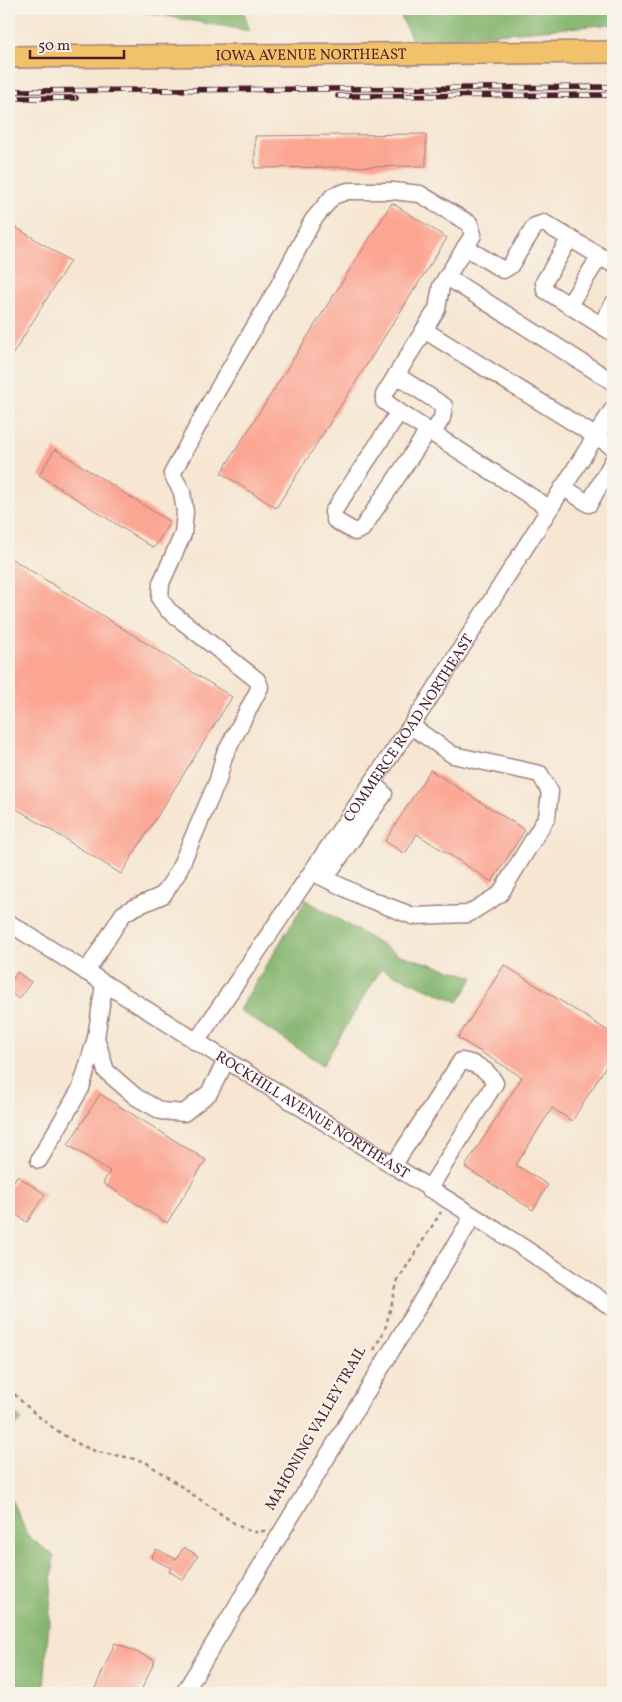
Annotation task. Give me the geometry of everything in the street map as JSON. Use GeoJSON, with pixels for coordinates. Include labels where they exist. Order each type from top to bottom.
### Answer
{"type":"FeatureCollection","features":[{"type":"Feature","properties":{"kind":"main road","name":"IOWA AVENUE NORTHEAST"},"geometry":{"type":"LineString","coordinates":[[9,57],[613,52]]}},
{"type":"Feature","properties":{"kind":"street"},"geometry":{"type":"LineString","coordinates":[[86,972],[123,914],[164,895],[177,874],[218,780],[224,756],[260,687],[257,680],[168,610],[160,599],[161,583],[182,534],[186,512],[182,492],[172,474],[181,454],[278,287],[313,220],[333,196],[348,191],[393,191],[420,194],[470,224],[473,234],[441,286],[437,309],[384,395],[384,401],[549,508]]}},
{"type":"Feature","properties":{"kind":"street"},"geometry":{"type":"LineString","coordinates":[[465,247],[503,270],[510,266],[535,226],[544,223],[607,260],[569,305]]}},
{"type":"Feature","properties":{"kind":"street"},"geometry":{"type":"LineString","coordinates":[[570,238],[544,282],[545,290],[607,329],[613,304]]}},
{"type":"Feature","properties":{"kind":"street"},"geometry":{"type":"LineString","coordinates":[[447,277],[613,382]]}},
{"type":"Feature","properties":{"kind":"street"},"geometry":{"type":"LineString","coordinates":[[424,330],[613,447]]}},
{"type":"Feature","properties":{"kind":"street"},"geometry":{"type":"LineString","coordinates":[[396,375],[444,406],[442,418],[430,432],[362,529],[354,532],[335,520],[334,512],[399,412]]}},
{"type":"Feature","properties":{"kind":"street","name":"COMMERCE ROAD NORTHEAST"},"geometry":{"type":"LineString","coordinates":[[196,1042],[319,875],[372,783],[411,726],[613,409]]}},
{"type":"Feature","properties":{"kind":"street"},"geometry":{"type":"LineString","coordinates":[[562,487],[589,504],[613,461]]}},
{"type":"Feature","properties":{"kind":"street"},"geometry":{"type":"LineString","coordinates":[[319,875],[362,897],[413,916],[468,914],[500,894],[547,817],[550,792],[540,774],[453,755],[411,726]]}},
{"type":"Feature","properties":{"kind":"street","name":"ROCKHILL AVENUE NORTHEAST"},"geometry":{"type":"LineString","coordinates":[[9,923],[448,1200],[584,1287],[613,1308]]}},
{"type":"Feature","properties":{"kind":"street"},"geometry":{"type":"LineString","coordinates":[[39,1160],[81,1088],[96,1038],[104,984]]}},
{"type":"Feature","properties":{"kind":"street"},"geometry":{"type":"LineString","coordinates":[[96,1038],[106,1071],[136,1097],[161,1111],[184,1113],[208,1093],[226,1061]]}},
{"type":"Feature","properties":{"kind":"street"},"geometry":{"type":"LineString","coordinates":[[393,1166],[460,1061],[472,1062],[489,1073],[495,1083],[429,1188]]}},
{"type":"Feature","properties":{"kind":"street"},"geometry":{"type":"LineString","coordinates":[[184,1693],[241,1604],[346,1424],[473,1216]]}},
{"type":"Feature","properties":{"kind":"path","name":"MAHONING VALLEY TRAIL"},"geometry":{"type":"LineString","coordinates":[[372,1354],[384,1329],[398,1280],[448,1200]]}},
{"type":"Feature","properties":{"kind":"path","name":"MAHONING VALLEY TRAIL"},"geometry":{"type":"LineString","coordinates":[[9,1388],[23,1404],[44,1421],[92,1450],[135,1458],[147,1463],[237,1525],[250,1531],[260,1532],[267,1529]]}},
{"type":"Feature","properties":{"kind":"green space"},"geometry":{"type":"Polygon","coordinates":[[[125,9],[243,9],[250,31],[125,9]]]}},
{"type":"Feature","properties":{"kind":"green space"},"geometry":{"type":"Polygon","coordinates":[[[397,9],[613,9],[613,24],[413,41],[397,9]]]}},
{"type":"Feature","properties":{"kind":"green space"},"geometry":{"type":"Polygon","coordinates":[[[306,900],[397,954],[474,977],[458,1002],[381,969],[323,1065],[239,1010],[306,900]]]}},
{"type":"Feature","properties":{"kind":"green space"},"geometry":{"type":"Polygon","coordinates":[[[9,1407],[22,1420],[9,1433],[9,1407]]]}},
{"type":"Feature","properties":{"kind":"green space"},"geometry":{"type":"Polygon","coordinates":[[[9,1495],[28,1536],[54,1556],[42,1693],[9,1693],[9,1495]]]}},
{"type":"Feature","properties":{"kind":"building"},"geometry":{"type":"Polygon","coordinates":[[[426,134],[426,166],[255,168],[255,136],[426,134]]]}},
{"type":"Feature","properties":{"kind":"building"},"geometry":{"type":"Polygon","coordinates":[[[392,203],[447,238],[276,508],[221,473],[392,203]]]}},
{"type":"Feature","properties":{"kind":"building"},"geometry":{"type":"Polygon","coordinates":[[[9,223],[70,261],[9,360],[9,223]]]}},
{"type":"Feature","properties":{"kind":"building"},"geometry":{"type":"Polygon","coordinates":[[[55,449],[170,522],[154,548],[39,475],[55,449]]]}},
{"type":"Feature","properties":{"kind":"building"},"geometry":{"type":"Polygon","coordinates":[[[9,557],[232,697],[121,874],[9,804],[9,557]]]}},
{"type":"Feature","properties":{"kind":"building"},"geometry":{"type":"Polygon","coordinates":[[[430,770],[525,830],[492,882],[417,834],[405,854],[385,841],[430,770]]]}},
{"type":"Feature","properties":{"kind":"building"},"geometry":{"type":"Polygon","coordinates":[[[504,965],[613,1034],[613,1055],[572,1121],[552,1108],[516,1165],[548,1185],[533,1210],[465,1167],[522,1077],[458,1038],[504,965]]]}},
{"type":"Feature","properties":{"kind":"building"},"geometry":{"type":"Polygon","coordinates":[[[17,972],[31,982],[19,999],[9,992],[9,985],[17,972]]]}},
{"type":"Feature","properties":{"kind":"building"},"geometry":{"type":"Polygon","coordinates":[[[100,1094],[206,1160],[167,1223],[103,1183],[110,1171],[68,1145],[100,1094]]]}},
{"type":"Feature","properties":{"kind":"building"},"geometry":{"type":"Polygon","coordinates":[[[17,1176],[45,1194],[27,1222],[9,1210],[9,1190],[17,1176]]]}},
{"type":"Feature","properties":{"kind":"building"},"geometry":{"type":"Polygon","coordinates":[[[184,1547],[198,1556],[183,1580],[169,1571],[171,1568],[151,1558],[156,1549],[176,1559],[184,1547]]]}},
{"type":"Feature","properties":{"kind":"building"},"geometry":{"type":"Polygon","coordinates":[[[115,1643],[155,1660],[140,1693],[93,1693],[115,1643]]]}},
{"type":"Feature","properties":{"kind":"railway"},"geometry":{"type":"LineString","coordinates":[[9,91],[613,87]]}},
{"type":"Feature","properties":{"kind":"railway"},"geometry":{"type":"LineString","coordinates":[[338,96],[613,95]]}},
{"type":"Feature","properties":{"kind":"railway"},"geometry":{"type":"LineString","coordinates":[[9,98],[76,98]]}}]}
